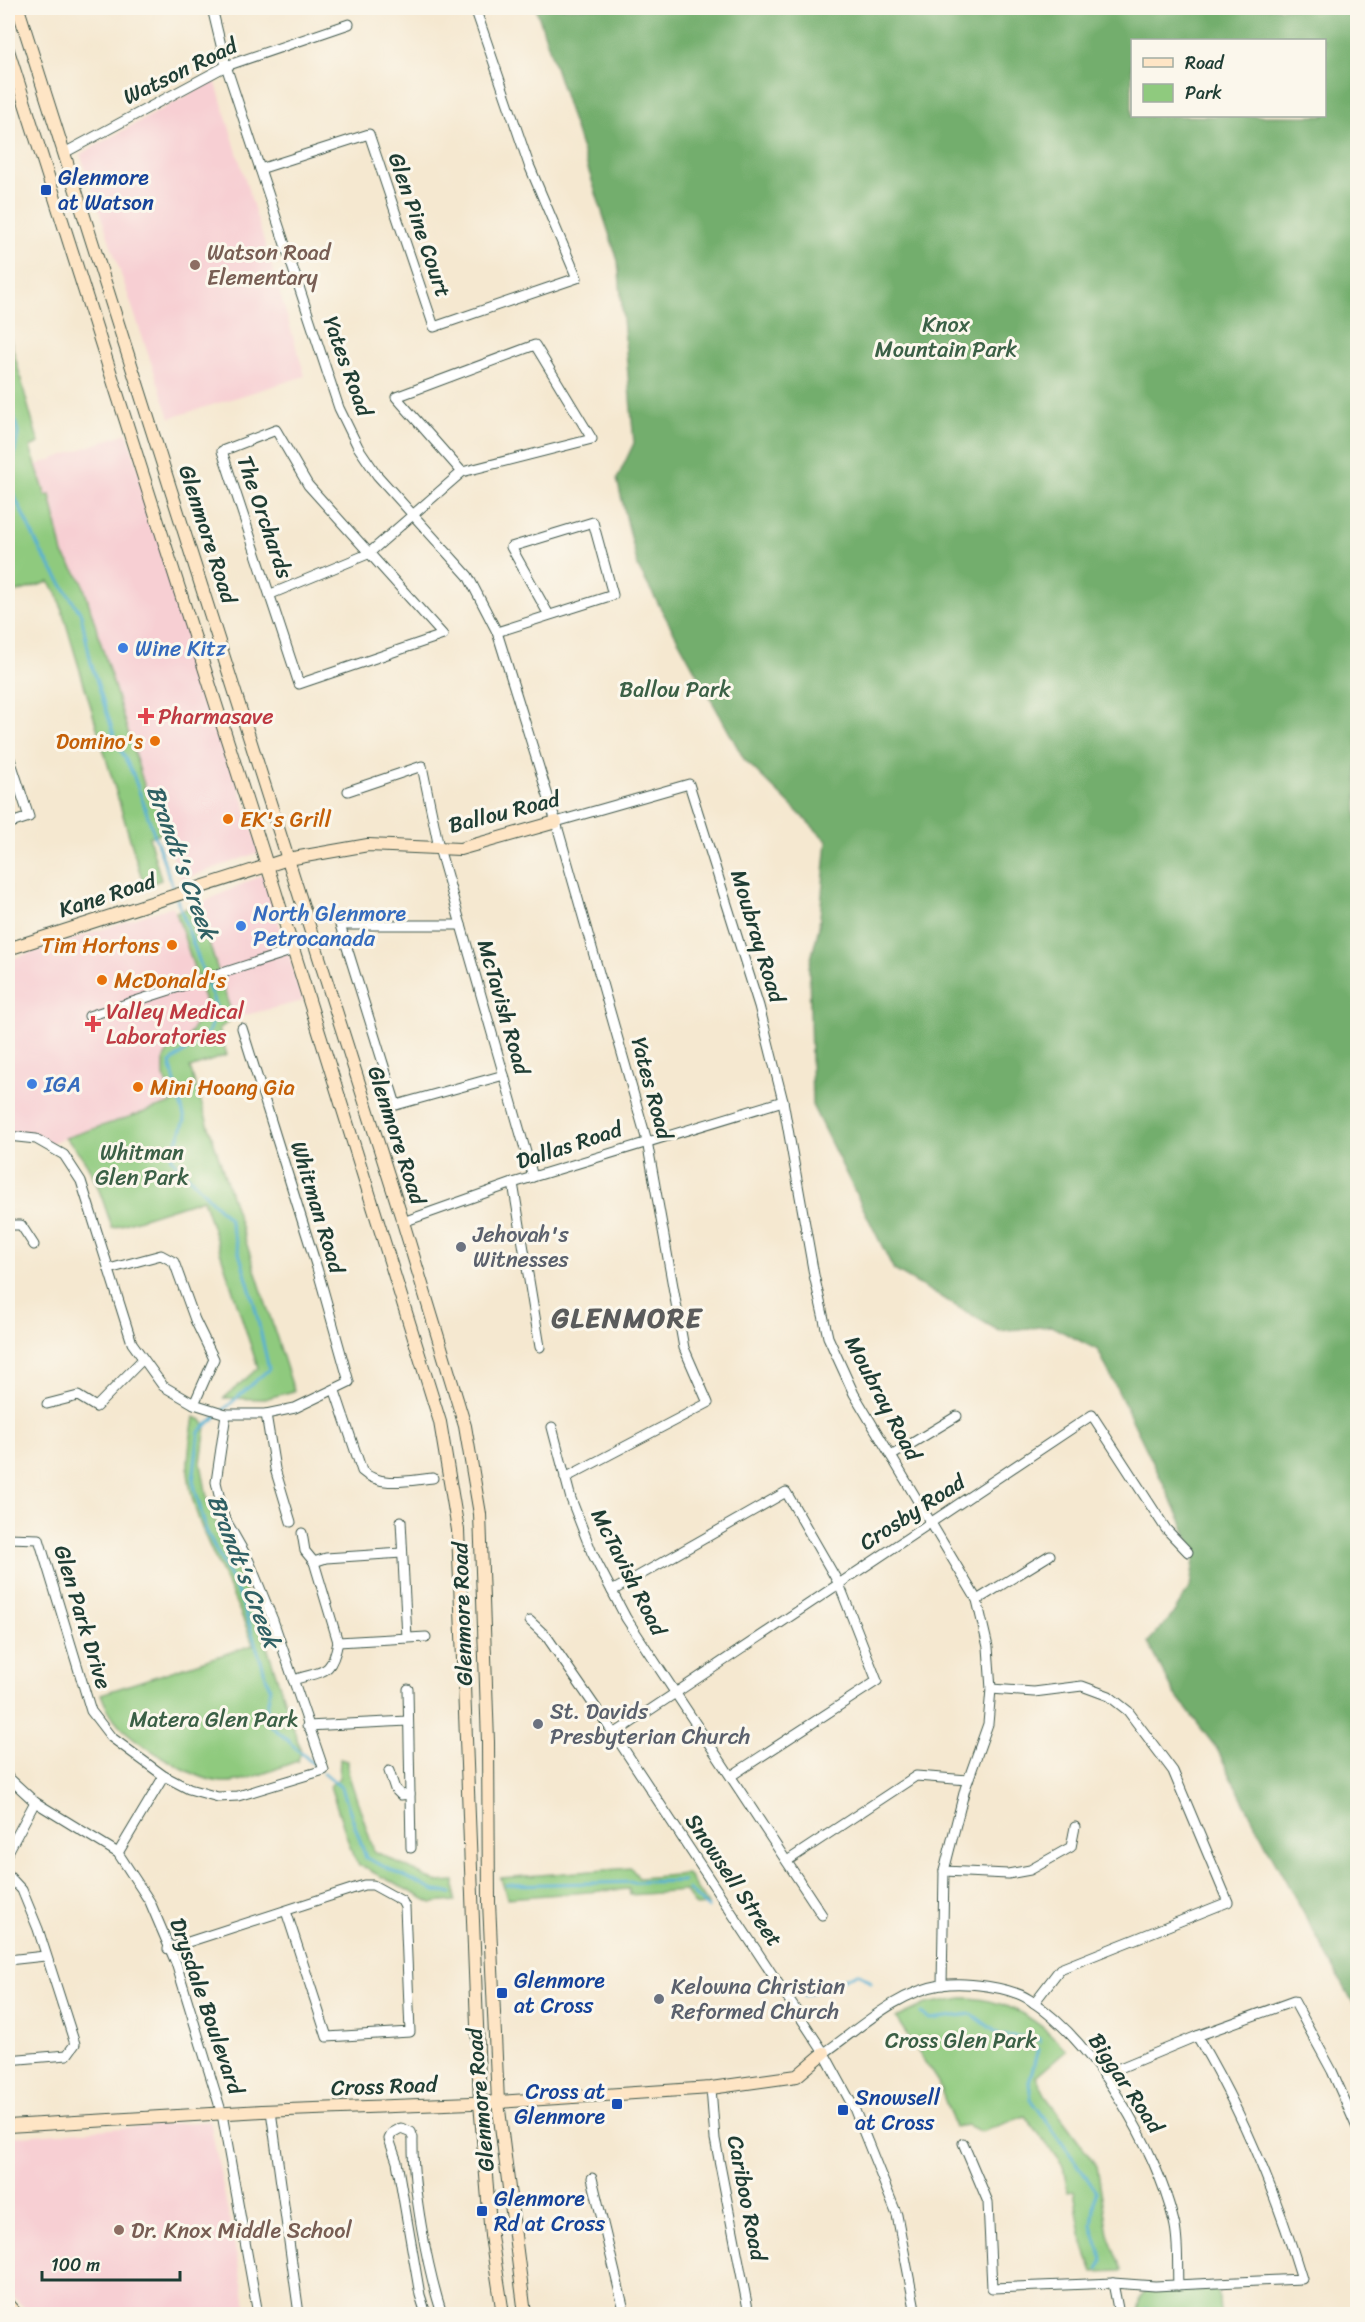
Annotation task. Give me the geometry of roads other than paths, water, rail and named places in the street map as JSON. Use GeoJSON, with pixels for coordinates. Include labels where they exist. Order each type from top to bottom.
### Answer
{"type":"FeatureCollection","features":[{"type":"Feature","properties":{"kind":"main road","name":"Glenmore Road"},"geometry":{"type":"LineString","coordinates":[[18,8],[66,152],[403,1222],[465,1426],[480,1514],[488,1742],[489,1902],[498,2102],[525,2314]]}},
{"type":"Feature","properties":{"kind":"main road","name":"Glenmore Road"},"geometry":{"type":"LineString","coordinates":[[8,50],[294,950],[440,1422],[458,1530],[480,2103],[491,2236],[503,2314]]}},
{"type":"Feature","properties":{"kind":"main road","name":"Ballou Road"},"geometry":{"type":"LineString","coordinates":[[288,859],[368,845],[460,849],[556,822]]}},
{"type":"Feature","properties":{"kind":"main road","name":"Kane Road"},"geometry":{"type":"LineString","coordinates":[[8,949],[288,859]]}},
{"type":"Feature","properties":{"kind":"main road","name":"Cross Road"},"geometry":{"type":"LineString","coordinates":[[8,2126],[271,2111],[480,2103],[711,2088],[797,2076],[824,2053]]}},
{"type":"Feature","properties":{"kind":"main road"},"geometry":{"type":"LineString","coordinates":[[8,2305],[16,2314]]}},
{"type":"Feature","properties":{"kind":"street","name":"Yates Road"},"geometry":{"type":"LineString","coordinates":[[212,8],[226,66],[339,408],[358,447],[377,475],[468,576],[498,632],[556,822],[647,1141],[684,1348],[708,1403],[565,1478]]}},
{"type":"Feature","properties":{"kind":"street","name":"Glen Pine Court"},"geometry":{"type":"LineString","coordinates":[[260,169],[369,134],[434,327],[577,278],[529,165],[475,8]]}},
{"type":"Feature","properties":{"kind":"street","name":"Watson Road"},"geometry":{"type":"LineString","coordinates":[[66,152],[226,66],[349,24]]}},
{"type":"Feature","properties":{"kind":"street","name":"Yates Road"},"geometry":{"type":"LineString","coordinates":[[414,516],[462,472],[592,439],[535,345],[396,396],[462,472]]}},
{"type":"Feature","properties":{"kind":"street","name":"The Orchards"},"geometry":{"type":"LineString","coordinates":[[368,554],[308,485],[276,430],[222,452],[271,594],[368,554],[414,516]]}},
{"type":"Feature","properties":{"kind":"street"},"geometry":{"type":"LineString","coordinates":[[498,632],[613,595],[593,522],[511,547],[549,615]]}},
{"type":"Feature","properties":{"kind":"street"},"geometry":{"type":"LineString","coordinates":[[271,594],[299,684],[443,635],[368,554]]}},
{"type":"Feature","properties":{"kind":"street"},"geometry":{"type":"LineString","coordinates":[[8,753],[29,817],[8,824]]}},
{"type":"Feature","properties":{"kind":"street","name":"McTavish Road"},"geometry":{"type":"LineString","coordinates":[[348,791],[422,766],[439,848],[533,1177]]}},
{"type":"Feature","properties":{"kind":"street","name":"Ballou Road"},"geometry":{"type":"LineString","coordinates":[[556,822],[689,784]]}},
{"type":"Feature","properties":{"kind":"street","name":"Moubray Road"},"geometry":{"type":"LineString","coordinates":[[689,784],[759,1005],[783,1101],[814,1275],[828,1337],[854,1394],[977,1600],[988,1647],[992,1689],[988,1724],[968,1780],[944,1871],[942,1985]]}},
{"type":"Feature","properties":{"kind":"street"},"geometry":{"type":"LineString","coordinates":[[461,925],[340,925],[396,1105],[504,1075]]}},
{"type":"Feature","properties":{"kind":"street"},"geometry":{"type":"LineString","coordinates":[[89,1016],[294,950]]}},
{"type":"Feature","properties":{"kind":"street","name":"Whitman Road"},"geometry":{"type":"LineString","coordinates":[[242,1028],[317,1268],[349,1382],[335,1391]]}},
{"type":"Feature","properties":{"kind":"street","name":"Dallas Road"},"geometry":{"type":"LineString","coordinates":[[403,1222],[513,1183],[783,1101]]}},
{"type":"Feature","properties":{"kind":"street"},"geometry":{"type":"LineString","coordinates":[[8,1136],[36,1139],[64,1155],[81,1181],[132,1343],[163,1386],[194,1404],[226,1414],[266,1414],[295,1408],[335,1391],[362,1471],[369,1478],[382,1481],[434,1478]]}},
{"type":"Feature","properties":{"kind":"street"},"geometry":{"type":"LineString","coordinates":[[513,1183],[540,1347]]}},
{"type":"Feature","properties":{"kind":"street"},"geometry":{"type":"LineString","coordinates":[[8,1225],[21,1225],[34,1245]]}},
{"type":"Feature","properties":{"kind":"street"},"geometry":{"type":"LineString","coordinates":[[109,1269],[160,1255],[174,1262],[195,1320],[214,1359],[194,1404]]}},
{"type":"Feature","properties":{"kind":"street"},"geometry":{"type":"LineString","coordinates":[[47,1404],[78,1396],[96,1407],[143,1359]]}},
{"type":"Feature","properties":{"kind":"street","name":"Glen Park Drive"},"geometry":{"type":"LineString","coordinates":[[8,1538],[39,1539],[91,1711],[111,1737],[164,1776],[189,1789],[218,1797],[238,1796],[324,1770],[307,1726],[273,1620],[249,1561],[224,1517],[216,1482],[226,1414]]}},
{"type":"Feature","properties":{"kind":"street"},"geometry":{"type":"LineString","coordinates":[[266,1414],[275,1469],[291,1522]]}},
{"type":"Feature","properties":{"kind":"street","name":"Crosby Road"},"geometry":{"type":"LineString","coordinates":[[614,1734],[1092,1415],[1166,1529],[1188,1552]]}},
{"type":"Feature","properties":{"kind":"street"},"geometry":{"type":"LineString","coordinates":[[891,1456],[957,1416]]}},
{"type":"Feature","properties":{"kind":"street","name":"McTavish Road"},"geometry":{"type":"LineString","coordinates":[[552,1427],[571,1500],[592,1553],[626,1618],[822,1915]]}},
{"type":"Feature","properties":{"kind":"street"},"geometry":{"type":"LineString","coordinates":[[612,1591],[786,1492],[838,1584],[877,1681],[730,1776]]}},
{"type":"Feature","properties":{"kind":"street"},"geometry":{"type":"LineString","coordinates":[[401,1521],[407,1638]]}},
{"type":"Feature","properties":{"kind":"street"},"geometry":{"type":"LineString","coordinates":[[293,1680],[326,1670],[334,1663],[338,1642],[314,1562],[305,1551],[302,1533]]}},
{"type":"Feature","properties":{"kind":"street"},"geometry":{"type":"LineString","coordinates":[[314,1562],[326,1558],[402,1552]]}},
{"type":"Feature","properties":{"kind":"street"},"geometry":{"type":"LineString","coordinates":[[977,1600],[1050,1555]]}},
{"type":"Feature","properties":{"kind":"street","name":"Snowsell Street"},"geometry":{"type":"LineString","coordinates":[[530,1621],[547,1637],[614,1734],[824,2053],[854,2108],[897,2215],[916,2314]]}},
{"type":"Feature","properties":{"kind":"street"},"geometry":{"type":"LineString","coordinates":[[338,1642],[426,1636]]}},
{"type":"Feature","properties":{"kind":"street"},"geometry":{"type":"LineString","coordinates":[[992,1689],[1034,1692],[1082,1686],[1109,1696],[1128,1711],[1173,1771],[1228,1902],[1060,1970],[1034,2003]]}},
{"type":"Feature","properties":{"kind":"street"},"geometry":{"type":"LineString","coordinates":[[408,1689],[411,1848]]}},
{"type":"Feature","properties":{"kind":"street"},"geometry":{"type":"LineString","coordinates":[[307,1726],[408,1721]]}},
{"type":"Feature","properties":{"kind":"street"},"geometry":{"type":"LineString","coordinates":[[389,1771],[395,1789],[401,1795],[410,1794]]}},
{"type":"Feature","properties":{"kind":"street"},"geometry":{"type":"LineString","coordinates":[[118,1853],[164,1776]]}},
{"type":"Feature","properties":{"kind":"street"},"geometry":{"type":"LineString","coordinates":[[787,1861],[916,1776],[968,1780]]}},
{"type":"Feature","properties":{"kind":"street","name":"Drysdale Boulevard"},"geometry":{"type":"LineString","coordinates":[[8,1777],[35,1802],[118,1853],[150,1902],[168,1949],[176,1963],[222,2114],[258,2314]]}},
{"type":"Feature","properties":{"kind":"street"},"geometry":{"type":"LineString","coordinates":[[8,1852],[35,1802]]}},
{"type":"Feature","properties":{"kind":"street"},"geometry":{"type":"LineString","coordinates":[[944,1871],[1008,1874],[1030,1870],[1071,1847],[1076,1827]]}},
{"type":"Feature","properties":{"kind":"street"},"geometry":{"type":"LineString","coordinates":[[8,1875],[21,1890],[38,1929],[75,2044],[67,2055],[8,2060]]}},
{"type":"Feature","properties":{"kind":"street"},"geometry":{"type":"LineString","coordinates":[[168,1949],[364,1885],[373,1885],[402,1900],[410,2032],[327,2037],[286,1911]]}},
{"type":"Feature","properties":{"kind":"street"},"geometry":{"type":"LineString","coordinates":[[8,1960],[45,1956]]}},
{"type":"Feature","properties":{"kind":"street","name":"Biggar Road"},"geometry":{"type":"LineString","coordinates":[[824,2053],[906,1996],[942,1985],[987,1986],[1028,1998],[1065,2028],[1103,2075],[1154,2165],[1175,2223],[1178,2285]]}},
{"type":"Feature","properties":{"kind":"street"},"geometry":{"type":"LineString","coordinates":[[1103,2075],[1197,2036],[1294,2001],[1332,2071],[1358,2130]]}},
{"type":"Feature","properties":{"kind":"street"},"geometry":{"type":"LineString","coordinates":[[963,2143],[988,2202],[992,2288],[1113,2283],[1178,2285],[1302,2279],[1257,2148],[1230,2092],[1197,2036]]}},
{"type":"Feature","properties":{"kind":"street","name":"Cariboo Road"},"geometry":{"type":"LineString","coordinates":[[711,2088],[715,2139],[749,2314]]}},
{"type":"Feature","properties":{"kind":"street"},"geometry":{"type":"LineString","coordinates":[[271,2111],[299,2314]]}},
{"type":"Feature","properties":{"kind":"street"},"geometry":{"type":"LineString","coordinates":[[401,2128],[411,2132],[413,2148],[417,2192],[441,2310],[425,2312],[394,2152],[389,2139],[392,2133],[401,2128]]}},
{"type":"Feature","properties":{"kind":"street"},"geometry":{"type":"LineString","coordinates":[[394,2152],[401,2155],[413,2148]]}},
{"type":"Feature","properties":{"kind":"street"},"geometry":{"type":"LineString","coordinates":[[592,2178],[625,2314]]}},
{"type":"Feature","properties":{"kind":"street"},"geometry":{"type":"LineString","coordinates":[[1113,2283],[1119,2314]]}},
{"type":"Feature","properties":{"kind":"waterway","name":"Brandt's Creek"},"geometry":{"type":"LineString","coordinates":[[8,392],[18,433],[9,485],[41,552],[81,614],[91,663],[115,738],[133,774],[175,893]]}},
{"type":"Feature","properties":{"kind":"waterway","name":"Brandt's Creek"},"geometry":{"type":"LineString","coordinates":[[177,899],[217,1010],[208,1033],[170,1063],[185,1120],[171,1158],[229,1219],[254,1303],[269,1369],[199,1432],[193,1481],[206,1530],[241,1599],[270,1689],[265,1720],[319,1769]]}},
{"type":"Feature","properties":{"kind":"waterway","name":"Brandt's Creek"},"geometry":{"type":"LineString","coordinates":[[324,1773],[342,1788],[366,1858],[435,1891],[451,1893]]}},
{"type":"Feature","properties":{"kind":"waterway","name":"Brandt's Creek"},"geometry":{"type":"LineString","coordinates":[[506,1885],[683,1881]]}},
{"type":"Feature","properties":{"kind":"waterway","name":"Brandt's Creek"},"geometry":{"type":"LineString","coordinates":[[688,1889],[708,1908]]}},
{"type":"Feature","properties":{"kind":"waterway","name":"Brandt's Creek"},"geometry":{"type":"LineString","coordinates":[[804,1996],[858,1973],[871,1982]]}},
{"type":"Feature","properties":{"kind":"waterway","name":"Brandt's Creek"},"geometry":{"type":"LineString","coordinates":[[921,2013],[930,2019],[972,2014],[1000,2035],[1040,2039],[1040,2042]]}},
{"type":"Feature","properties":{"kind":"waterway","name":"Brandt's Creek"},"geometry":{"type":"LineString","coordinates":[[1038,2049],[1029,2082],[1031,2099],[1096,2191],[1092,2226],[1103,2260],[1098,2269]]}},
{"type":"Feature","properties":{"kind":"waterway","name":"Brandt's Creek"},"geometry":{"type":"LineString","coordinates":[[1147,2309],[1148,2314]]}},
{"type":"Feature","properties":{"kind":"place","name":"Glenmore at Watson"},"geometry":{"type":"Point","coordinates":[46,190]}},
{"type":"Feature","properties":{"kind":"place","name":"Watson Road Elementary"},"geometry":{"type":"Point","coordinates":[195,265]}},
{"type":"Feature","properties":{"kind":"place","name":"Wine Kitz"},"geometry":{"type":"Point","coordinates":[123,648]}},
{"type":"Feature","properties":{"kind":"place","name":"Pharmasave"},"geometry":{"type":"Point","coordinates":[146,716]}},
{"type":"Feature","properties":{"kind":"place","name":"Domino's"},"geometry":{"type":"Point","coordinates":[155,741]}},
{"type":"Feature","properties":{"kind":"place","name":"EK's Grill"},"geometry":{"type":"Point","coordinates":[228,819]}},
{"type":"Feature","properties":{"kind":"place","name":"North Glenmore Petrocanada"},"geometry":{"type":"Point","coordinates":[241,926]}},
{"type":"Feature","properties":{"kind":"place","name":"Tim Hortons"},"geometry":{"type":"Point","coordinates":[172,945]}},
{"type":"Feature","properties":{"kind":"place","name":"McDonald's"},"geometry":{"type":"Point","coordinates":[102,980]}},
{"type":"Feature","properties":{"kind":"place","name":"Valley Medical Laboratories"},"geometry":{"type":"Point","coordinates":[93,1024]}},
{"type":"Feature","properties":{"kind":"place","name":"IGA"},"geometry":{"type":"Point","coordinates":[32,1084]}},
{"type":"Feature","properties":{"kind":"place","name":"Mini Hoang Gia"},"geometry":{"type":"Point","coordinates":[138,1087]}},
{"type":"Feature","properties":{"kind":"place","name":"Jehovah's Witnesses"},"geometry":{"type":"Point","coordinates":[461,1247]}},
{"type":"Feature","properties":{"kind":"place","name":"St. Davids Presbyterian Church"},"geometry":{"type":"Point","coordinates":[538,1724]}},
{"type":"Feature","properties":{"kind":"place","name":"Glenmore at Cross"},"geometry":{"type":"Point","coordinates":[502,1993]}},
{"type":"Feature","properties":{"kind":"place","name":"Kelowna Christian Reformed Church"},"geometry":{"type":"Point","coordinates":[659,1999]}},
{"type":"Feature","properties":{"kind":"place","name":"Cross at Glenmore"},"geometry":{"type":"Point","coordinates":[617,2104]}},
{"type":"Feature","properties":{"kind":"place","name":"Snowsell at Cross"},"geometry":{"type":"Point","coordinates":[843,2110]}},
{"type":"Feature","properties":{"kind":"place","name":"Glenmore Rd at Cross"},"geometry":{"type":"Point","coordinates":[482,2211]}},
{"type":"Feature","properties":{"kind":"place","name":"Dr. Knox Middle School"},"geometry":{"type":"Point","coordinates":[119,2230]}},
{"type":"Feature","properties":{"kind":"district","name":"GLENMORE"},"geometry":{"type":"Point","coordinates":[627,1317]}},
{"type":"Feature","properties":{"kind":"park label","name":"Knox Mountain Park"},"geometry":{"type":"Point","coordinates":[946,336]}},
{"type":"Feature","properties":{"kind":"park label","name":"Ballou Park"},"geometry":{"type":"Point","coordinates":[675,689]}},
{"type":"Feature","properties":{"kind":"park label","name":"Whitman Glen Park"},"geometry":{"type":"Point","coordinates":[142,1164]}},
{"type":"Feature","properties":{"kind":"park label","name":"Matera Glen Park"},"geometry":{"type":"Point","coordinates":[214,1719]}},
{"type":"Feature","properties":{"kind":"park label","name":"Cross Glen Park"},"geometry":{"type":"Point","coordinates":[961,2040]}}]}
